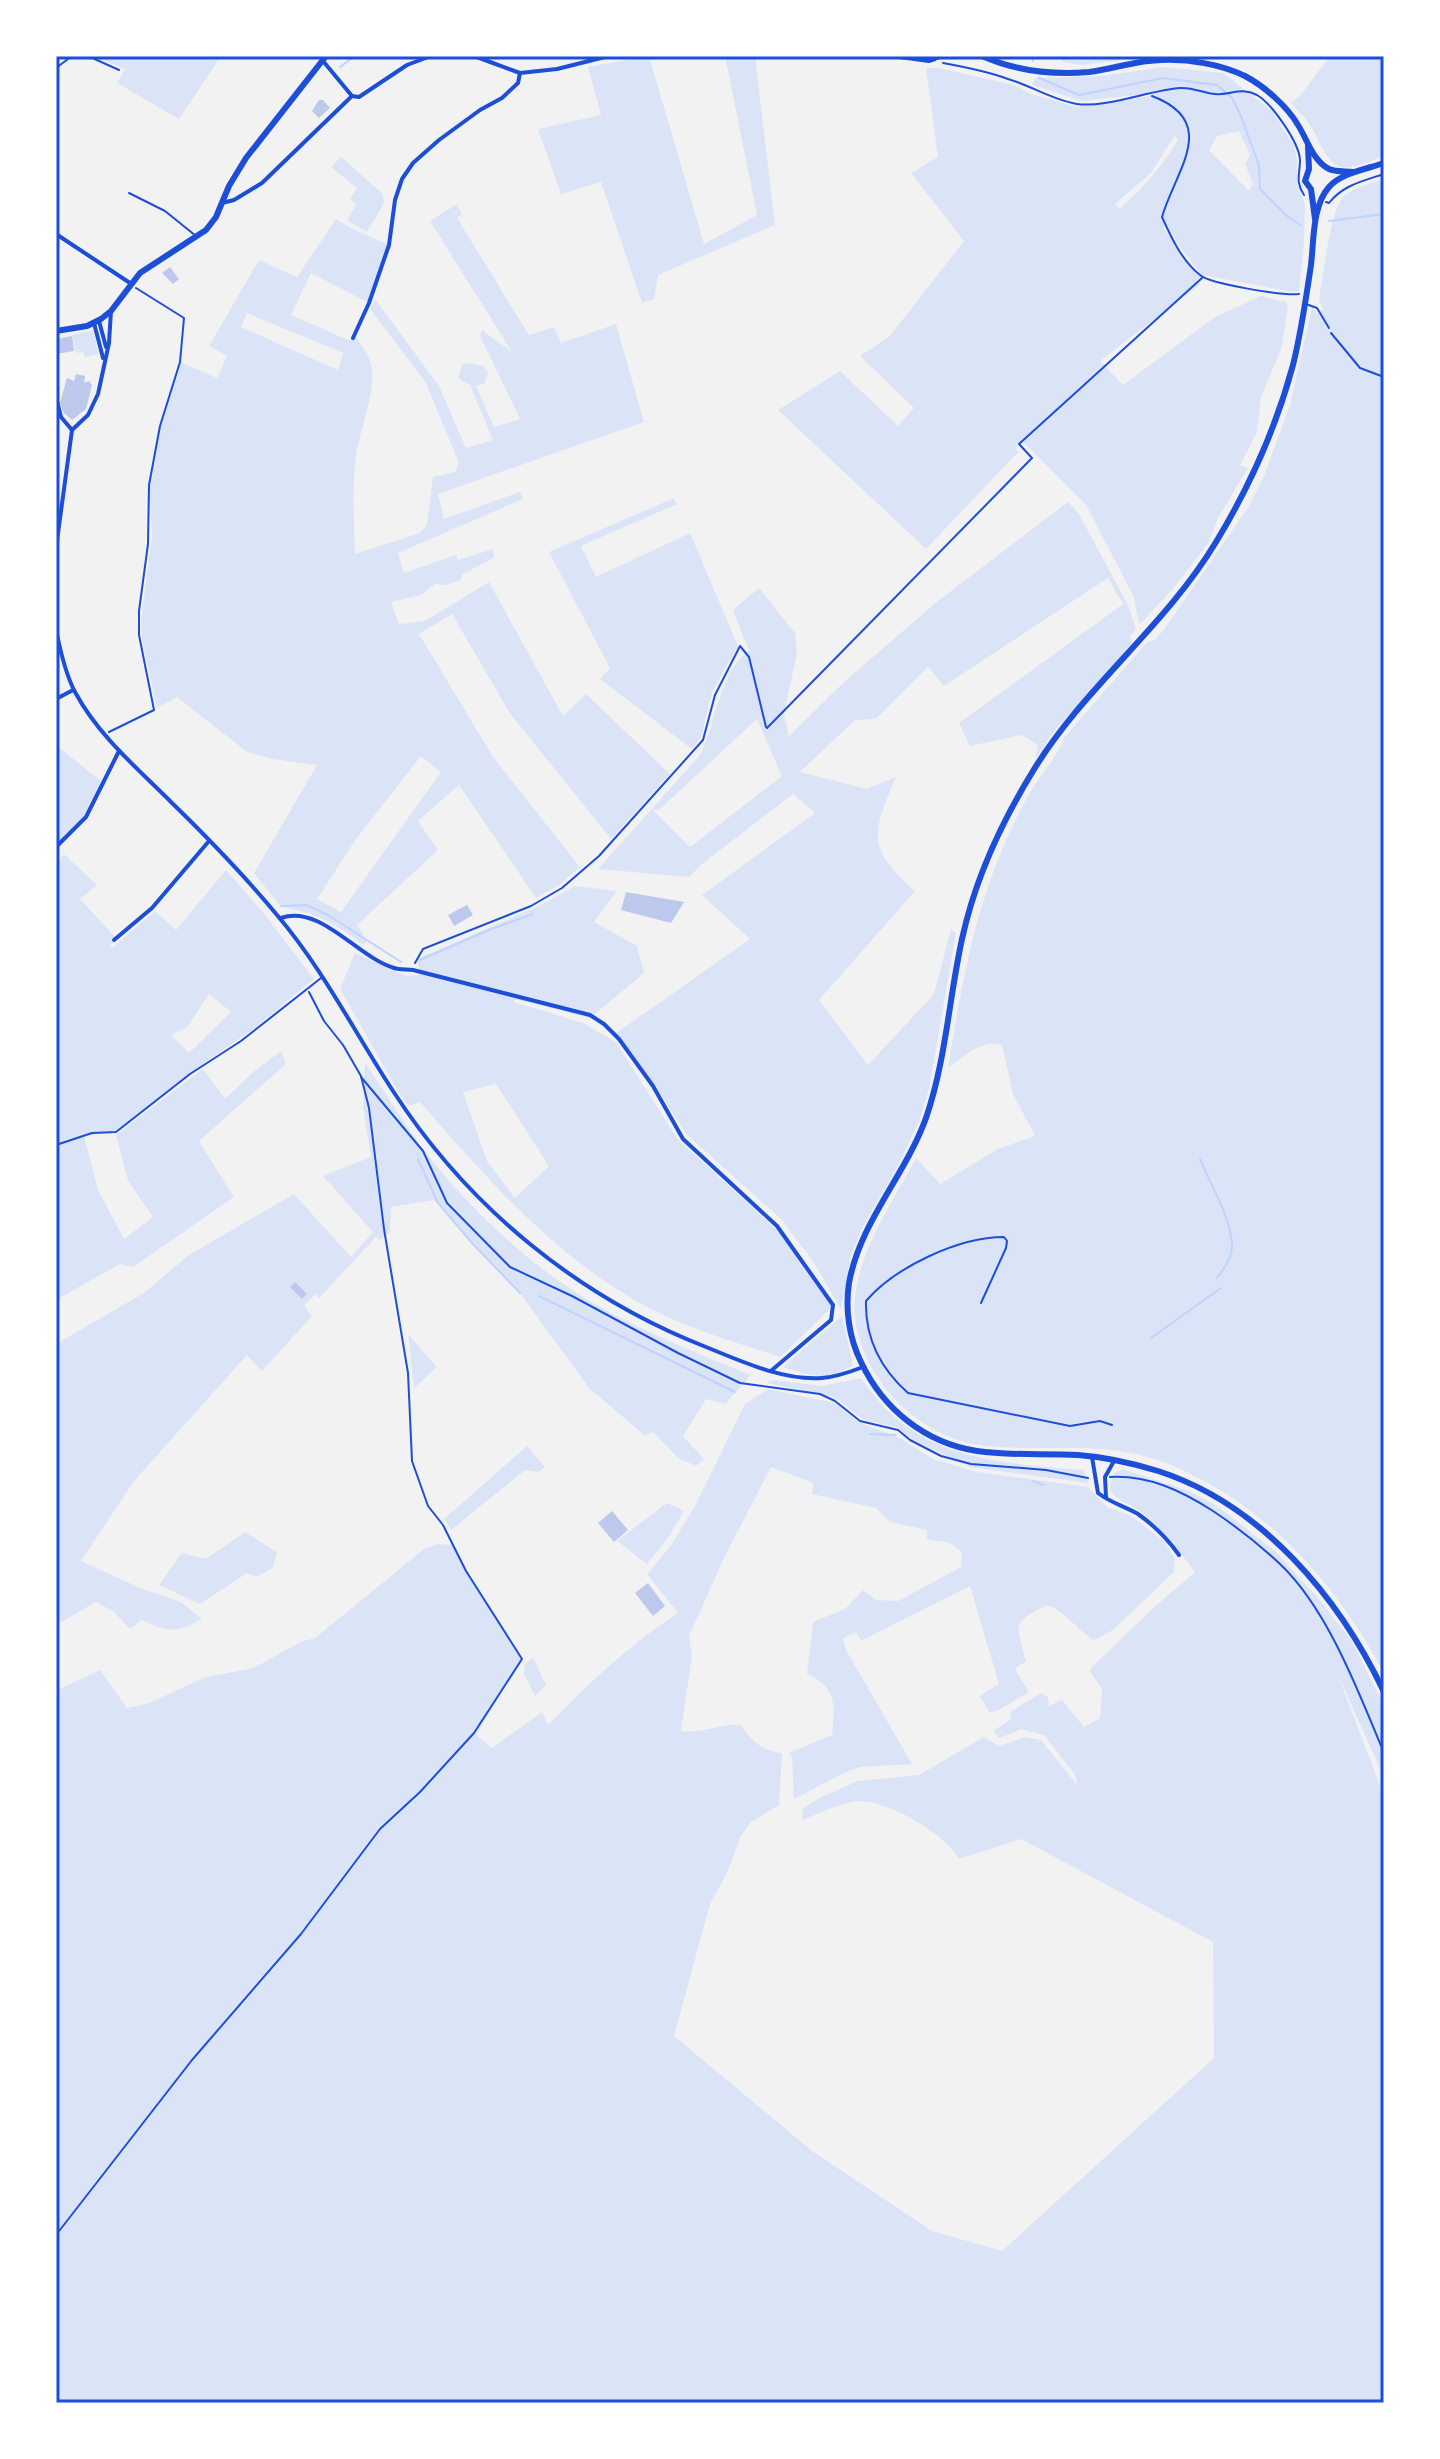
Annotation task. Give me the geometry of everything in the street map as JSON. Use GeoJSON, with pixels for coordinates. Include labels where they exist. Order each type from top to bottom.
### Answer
{"type":"FeatureCollection","features":[{"type":"Feature","properties":{"kind":"main road"},"geometry":{"type":"LineString","coordinates":[[982,56],[1029,70],[1057,73],[1090,72],[1160,60],[1225,68],[1265,89],[1298,124],[1323,165],[1330,170],[1357,172]]}},
{"type":"Feature","properties":{"kind":"main road"},"geometry":{"type":"LineString","coordinates":[[56,331],[97,322],[111,311],[130,283],[149,266],[197,237],[216,217],[229,186],[250,151],[324,59]]}},
{"type":"Feature","properties":{"kind":"main road"},"geometry":{"type":"LineString","coordinates":[[1308,145],[1309,169],[1305,181],[1311,189],[1318,192],[1326,190]]}},
{"type":"Feature","properties":{"kind":"main road"},"geometry":{"type":"LineString","coordinates":[[1384,163],[1357,172],[1326,190],[1315,223],[1305,304],[1282,402],[1267,442],[1227,524],[1168,610],[1087,700],[1037,763],[995,840],[963,936],[943,1052],[925,1121],[869,1226],[854,1262],[848,1289],[848,1311],[855,1350],[879,1393],[910,1424],[942,1442],[973,1451],[1114,1460],[1162,1472],[1223,1501],[1282,1547],[1333,1606],[1359,1645],[1384,1692]]}},
{"type":"Feature","properties":{"kind":"main road"},"geometry":{"type":"LineString","coordinates":[[1309,169],[1323,165]]}},
{"type":"Feature","properties":{"kind":"main road"},"geometry":{"type":"LineString","coordinates":[[1330,170],[1332,184]]}},
{"type":"Feature","properties":{"kind":"main road"},"geometry":{"type":"LineString","coordinates":[[1311,189],[1315,223]]}},
{"type":"Feature","properties":{"kind":"street"},"geometry":{"type":"LineString","coordinates":[[324,59],[352,96],[359,97],[407,65],[431,56]]}},
{"type":"Feature","properties":{"kind":"street"},"geometry":{"type":"LineString","coordinates":[[474,56],[520,73],[557,69],[609,56]]}},
{"type":"Feature","properties":{"kind":"street"},"geometry":{"type":"LineString","coordinates":[[892,56],[929,61],[935,59]]}},
{"type":"Feature","properties":{"kind":"street"},"geometry":{"type":"LineString","coordinates":[[353,338],[389,245],[395,200],[402,179],[413,163],[439,140],[502,98],[518,83],[520,73]]}},
{"type":"Feature","properties":{"kind":"street"},"geometry":{"type":"LineString","coordinates":[[222,203],[242,196],[262,183],[352,96]]}},
{"type":"Feature","properties":{"kind":"street"},"geometry":{"type":"LineString","coordinates":[[56,234],[130,283]]}},
{"type":"Feature","properties":{"kind":"street"},"geometry":{"type":"LineString","coordinates":[[56,548],[72,430],[93,408],[109,343],[111,311]]}},
{"type":"Feature","properties":{"kind":"street"},"geometry":{"type":"LineString","coordinates":[[97,322],[104,331],[106,353]]}},
{"type":"Feature","properties":{"kind":"street"},"geometry":{"type":"LineString","coordinates":[[97,322],[103,360]]}},
{"type":"Feature","properties":{"kind":"street"},"geometry":{"type":"LineString","coordinates":[[56,397],[61,417],[72,430]]}},
{"type":"Feature","properties":{"kind":"street"},"geometry":{"type":"LineString","coordinates":[[56,629],[73,690],[104,734],[280,918],[413,1121],[496,1215],[561,1268],[633,1314],[689,1340],[772,1370],[820,1379],[863,1367]]}},
{"type":"Feature","properties":{"kind":"street"},"geometry":{"type":"LineString","coordinates":[[56,699],[73,690]]}},
{"type":"Feature","properties":{"kind":"street"},"geometry":{"type":"LineString","coordinates":[[56,847],[86,817],[119,751]]}},
{"type":"Feature","properties":{"kind":"street"},"geometry":{"type":"LineString","coordinates":[[114,940],[152,908],[209,841]]}},
{"type":"Feature","properties":{"kind":"street"},"geometry":{"type":"LineString","coordinates":[[280,918],[292,914],[317,921],[394,968],[413,970],[590,1015],[604,1024],[619,1039],[653,1086],[683,1139],[777,1226],[833,1305],[831,1320],[772,1370]]}},
{"type":"Feature","properties":{"kind":"street"},"geometry":{"type":"LineString","coordinates":[[1092,1457],[1098,1493],[1137,1514],[1164,1534],[1179,1555]]}},
{"type":"Feature","properties":{"kind":"street"},"geometry":{"type":"LineString","coordinates":[[1106,1499],[1105,1477],[1114,1460]]}},
{"type":"Feature","properties":{"kind":"lane"},"geometry":{"type":"LineString","coordinates":[[56,68],[72,56]]}},
{"type":"Feature","properties":{"kind":"lane"},"geometry":{"type":"LineString","coordinates":[[88,56],[119,70]]}},
{"type":"Feature","properties":{"kind":"lane"},"geometry":{"type":"LineString","coordinates":[[935,59],[945,56]]}},
{"type":"Feature","properties":{"kind":"lane"},"geometry":{"type":"LineString","coordinates":[[129,193],[165,211],[197,237]]}},
{"type":"Feature","properties":{"kind":"lane"},"geometry":{"type":"LineString","coordinates":[[1305,304],[1317,308],[1329,328]]}},
{"type":"Feature","properties":{"kind":"lane"},"geometry":{"type":"LineString","coordinates":[[56,1145],[92,1133],[116,1132],[321,978]]}},
{"type":"Feature","properties":{"kind":"path"},"geometry":{"type":"LineString","coordinates":[[935,59],[1010,79],[1043,94],[1079,105],[1187,88],[1223,95],[1239,90],[1257,95],[1298,147],[1300,162],[1297,178],[1308,200]]}},
{"type":"Feature","properties":{"kind":"path"},"geometry":{"type":"LineString","coordinates":[[1151,95],[1178,110],[1189,129],[1189,147],[1162,217],[1174,243],[1202,278],[1288,295],[1300,294]]}},
{"type":"Feature","properties":{"kind":"path"},"geometry":{"type":"LineString","coordinates":[[1329,203],[1338,192],[1384,174]]}},
{"type":"Feature","properties":{"kind":"path"},"geometry":{"type":"LineString","coordinates":[[413,970],[423,949],[531,906],[562,888],[599,856],[703,740],[715,695],[740,646],[749,657],[767,728],[1032,458],[1019,444],[1202,278]]}},
{"type":"Feature","properties":{"kind":"path"},"geometry":{"type":"LineString","coordinates":[[104,734],[154,710],[139,622],[148,544],[147,501],[158,436],[180,362],[185,326],[184,318],[130,283]]}},
{"type":"Feature","properties":{"kind":"path"},"geometry":{"type":"LineString","coordinates":[[1329,328],[1360,368],[1384,377]]}},
{"type":"Feature","properties":{"kind":"path"},"geometry":{"type":"LineString","coordinates":[[56,2235],[192,2060],[301,1934],[380,1829],[420,1792],[474,1733],[522,1659],[466,1571],[443,1525],[428,1506],[412,1461],[408,1373],[384,1229],[369,1108],[361,1076],[324,1021],[308,990]]}},
{"type":"Feature","properties":{"kind":"path"},"geometry":{"type":"LineString","coordinates":[[981,1303],[1006,1248],[1004,1237],[967,1242],[932,1255],[880,1284],[866,1301],[865,1322],[873,1347],[890,1377],[908,1393],[1070,1426],[1100,1421],[1112,1425]]}},
{"type":"Feature","properties":{"kind":"path"},"geometry":{"type":"LineString","coordinates":[[1105,1477],[1147,1479],[1189,1496],[1235,1526],[1282,1566],[1313,1606],[1349,1670],[1384,1753]]}},
{"type":"Feature","properties":{"kind":"shaded area"},"geometry":{"type":"Polygon","coordinates":[[[94,56],[221,56],[179,119],[117,83],[125,69],[94,56]]]}},
{"type":"Feature","properties":{"kind":"shaded area"},"geometry":{"type":"Polygon","coordinates":[[[649,56],[704,244],[757,215],[725,56],[755,56],[775,225],[658,275],[654,299],[642,303],[601,182],[561,194],[538,129],[601,115],[588,67],[649,56]]]}},
{"type":"Feature","properties":{"kind":"shaded area"},"geometry":{"type":"Polygon","coordinates":[[[1063,56],[1149,56],[1082,65],[1062,62],[1063,56]]]}},
{"type":"Feature","properties":{"kind":"shaded area"},"geometry":{"type":"Polygon","coordinates":[[[1330,56],[1384,56],[1384,156],[1351,167],[1335,164],[1327,156],[1307,120],[1291,103],[1300,96],[1330,56]]]}},
{"type":"Feature","properties":{"kind":"shaded area"},"geometry":{"type":"Polygon","coordinates":[[[1165,67],[1223,73],[1272,111],[1294,146],[1297,185],[1305,204],[1299,291],[1293,292],[1202,275],[1164,220],[1164,229],[1200,277],[1196,281],[1200,284],[1100,361],[1123,385],[1215,317],[1261,296],[1286,302],[1288,308],[1281,350],[1261,396],[1257,432],[1240,465],[1248,468],[1218,518],[1209,542],[1173,589],[1139,625],[1134,597],[1086,505],[1022,441],[1015,447],[1018,452],[926,549],[778,410],[840,371],[898,426],[914,408],[860,356],[889,337],[964,241],[911,173],[938,157],[926,68],[939,68],[1014,85],[1031,94],[1077,107],[1150,96],[1081,101],[1032,85],[1036,78],[1102,76],[1165,67]],[[1239,131],[1217,136],[1209,150],[1249,191],[1253,184],[1245,164],[1250,155],[1239,131]],[[1175,135],[1151,173],[1115,204],[1119,209],[1158,168],[1178,140],[1175,135]]]}},
{"type":"Feature","properties":{"kind":"shaded area"},"geometry":{"type":"Polygon","coordinates":[[[341,157],[383,194],[384,203],[367,232],[347,220],[356,205],[350,199],[357,188],[331,167],[341,157]]]}},
{"type":"Feature","properties":{"kind":"shaded area"},"geometry":{"type":"Polygon","coordinates":[[[1384,179],[1384,1673],[1365,1639],[1319,1576],[1265,1522],[1235,1499],[1201,1479],[1144,1456],[1099,1449],[985,1446],[933,1429],[889,1393],[861,1345],[855,1318],[856,1290],[866,1255],[916,1158],[940,1184],[998,1149],[1035,1136],[1013,1094],[1002,1045],[980,1046],[948,1068],[970,951],[996,866],[1025,801],[1064,738],[1147,642],[1155,640],[1165,628],[1249,506],[1264,476],[1290,405],[1312,307],[1318,314],[1323,309],[1320,292],[1339,202],[1353,190],[1384,179]]]}},
{"type":"Feature","properties":{"kind":"shaded area"},"geometry":{"type":"Polygon","coordinates":[[[457,204],[462,214],[457,218],[529,335],[554,327],[561,343],[616,324],[644,422],[438,494],[444,519],[520,492],[523,499],[398,553],[404,573],[456,555],[458,560],[493,549],[494,558],[463,574],[460,580],[446,585],[435,584],[421,595],[391,602],[399,624],[425,621],[489,582],[563,716],[586,694],[670,774],[611,839],[509,712],[452,614],[419,634],[493,757],[580,867],[559,885],[536,898],[459,785],[418,821],[438,850],[357,925],[367,941],[363,945],[325,920],[281,907],[254,873],[317,765],[247,752],[177,697],[157,708],[142,639],[141,620],[152,537],[149,485],[160,426],[180,362],[217,378],[227,356],[209,346],[259,260],[297,277],[336,219],[389,245],[369,303],[311,273],[291,315],[348,340],[356,337],[368,355],[372,368],[371,393],[355,467],[355,554],[420,533],[427,525],[433,477],[455,472],[459,463],[426,383],[370,309],[375,299],[439,386],[466,448],[493,440],[470,385],[458,378],[462,365],[483,366],[488,373],[485,383],[476,386],[494,427],[520,419],[480,336],[482,330],[512,352],[430,221],[457,204]],[[247,313],[241,327],[338,370],[343,353],[247,313]],[[421,756],[356,839],[317,899],[341,912],[441,772],[421,756]]]}},
{"type":"Feature","properties":{"kind":"shaded area"},"geometry":{"type":"Polygon","coordinates":[[[89,331],[94,333],[98,354],[85,357],[83,352],[76,353],[72,335],[89,331]]]}},
{"type":"Feature","properties":{"kind":"shaded area"},"geometry":{"type":"Polygon","coordinates":[[[674,498],[677,504],[581,546],[596,577],[690,533],[738,646],[712,692],[701,737],[692,749],[600,679],[610,668],[549,552],[674,498]]]}},
{"type":"Feature","properties":{"kind":"shaded area"},"geometry":{"type":"Polygon","coordinates":[[[1068,502],[1079,514],[1128,605],[1136,630],[1130,636],[1133,646],[1056,729],[1035,759],[1038,745],[1022,735],[970,746],[959,723],[1123,604],[1108,578],[944,686],[928,667],[877,718],[854,721],[800,772],[867,789],[896,777],[882,812],[878,839],[888,863],[915,891],[819,1000],[868,1065],[934,994],[951,929],[956,933],[929,1089],[920,1119],[898,1166],[861,1230],[850,1259],[841,1309],[811,1258],[780,1218],[687,1135],[655,1085],[615,1034],[750,939],[702,895],[815,813],[793,794],[689,877],[598,869],[700,755],[731,672],[749,651],[733,610],[759,588],[795,633],[797,653],[784,714],[789,736],[842,684],[934,604],[1068,502]],[[757,719],[659,810],[653,810],[690,847],[782,776],[757,719]]]}},
{"type":"Feature","properties":{"kind":"shaded area"},"geometry":{"type":"Polygon","coordinates":[[[56,745],[101,781],[89,809],[56,847],[56,745]]]}},
{"type":"Feature","properties":{"kind":"shaded area"},"geometry":{"type":"Polygon","coordinates":[[[64,854],[97,885],[80,899],[117,939],[109,945],[112,948],[155,911],[176,930],[226,870],[314,979],[252,1030],[201,1065],[116,1132],[84,1136],[98,1190],[124,1239],[153,1217],[128,1181],[116,1135],[203,1069],[225,1099],[281,1051],[286,1064],[199,1141],[234,1197],[133,1267],[120,1264],[56,1300],[56,865],[64,854]],[[209,994],[187,1027],[171,1035],[189,1053],[231,1012],[209,994]]]}},
{"type":"Feature","properties":{"kind":"shaded area"},"geometry":{"type":"Polygon","coordinates":[[[575,886],[617,891],[594,922],[637,946],[644,973],[590,1018],[515,999],[514,1002],[583,1023],[616,1042],[678,1140],[775,1228],[796,1253],[831,1304],[828,1311],[780,1357],[664,1315],[628,1296],[569,1255],[516,1207],[420,1102],[409,1106],[340,989],[355,953],[405,976],[420,975],[417,959],[541,905],[575,886]],[[496,1084],[463,1092],[487,1161],[515,1198],[549,1166],[496,1084]]]}},
{"type":"Feature","properties":{"kind":"shaded area"},"geometry":{"type":"Polygon","coordinates":[[[365,1063],[447,1179],[525,1255],[568,1288],[609,1312],[751,1375],[725,1404],[706,1399],[683,1436],[704,1459],[696,1466],[678,1458],[653,1432],[644,1435],[589,1388],[520,1293],[434,1200],[391,1207],[390,1232],[380,1240],[376,1237],[319,1298],[315,1294],[304,1306],[312,1316],[262,1371],[247,1355],[134,1481],[81,1561],[140,1588],[181,1602],[202,1619],[172,1630],[142,1620],[130,1629],[114,1612],[96,1602],[56,1625],[56,1344],[144,1293],[189,1255],[294,1194],[351,1257],[373,1232],[323,1176],[371,1157],[363,1107],[365,1063]]]}},
{"type":"Feature","properties":{"kind":"shaded area"},"geometry":{"type":"Polygon","coordinates":[[[842,1316],[853,1365],[827,1375],[801,1373],[783,1367],[842,1316]]]}},
{"type":"Feature","properties":{"kind":"shaded area"},"geometry":{"type":"Polygon","coordinates":[[[408,1334],[437,1367],[414,1388],[408,1334]]]}},
{"type":"Feature","properties":{"kind":"shaded area"},"geometry":{"type":"Polygon","coordinates":[[[862,1379],[883,1406],[906,1426],[932,1442],[989,1459],[1084,1470],[1088,1483],[970,1467],[911,1439],[898,1428],[862,1419],[836,1398],[767,1383],[774,1380],[822,1386],[862,1379]]]}},
{"type":"Feature","properties":{"kind":"shaded area"},"geometry":{"type":"Polygon","coordinates":[[[768,1389],[835,1403],[858,1422],[900,1438],[933,1459],[977,1472],[1088,1487],[1107,1507],[1131,1516],[1165,1542],[1175,1559],[1174,1572],[1113,1630],[1094,1640],[1047,1605],[1027,1616],[1019,1626],[1026,1661],[1015,1669],[1029,1692],[990,1713],[980,1696],[999,1684],[970,1586],[861,1641],[856,1632],[843,1638],[846,1650],[912,1764],[860,1767],[794,1799],[792,1757],[789,1753],[832,1735],[832,1698],[824,1685],[807,1674],[813,1622],[845,1609],[863,1590],[876,1600],[898,1601],[961,1567],[962,1552],[950,1543],[927,1539],[927,1530],[890,1522],[876,1508],[812,1494],[813,1483],[771,1467],[725,1556],[689,1636],[692,1656],[681,1731],[741,1725],[758,1744],[782,1753],[779,1805],[750,1823],[710,1904],[674,2036],[812,2151],[932,2231],[1002,2251],[1214,2058],[1213,1942],[1021,1839],[959,1859],[929,1829],[899,1812],[869,1802],[844,1804],[802,1820],[803,1808],[821,1797],[858,1781],[919,1775],[984,1737],[999,1746],[1025,1737],[1041,1740],[1078,1786],[1075,1775],[1044,1735],[1021,1729],[1000,1738],[993,1731],[1011,1719],[1010,1712],[1041,1693],[1048,1697],[1049,1706],[1062,1700],[1084,1727],[1100,1718],[1102,1689],[1089,1670],[1195,1572],[1151,1520],[1111,1492],[1114,1473],[1123,1469],[1189,1491],[1216,1505],[1275,1551],[1318,1598],[1351,1640],[1384,1705],[1384,1778],[1336,1670],[1384,1796],[1384,2403],[56,2403],[56,1691],[100,1670],[127,1708],[147,1704],[206,1677],[254,1668],[300,1642],[315,1638],[424,1549],[437,1544],[453,1545],[466,1572],[522,1659],[476,1735],[492,1748],[542,1712],[548,1725],[610,1665],[678,1613],[647,1574],[672,1544],[696,1504],[745,1404],[768,1389]]]}},
{"type":"Feature","properties":{"kind":"shaded area"},"geometry":{"type":"Polygon","coordinates":[[[527,1446],[545,1467],[538,1472],[525,1470],[451,1530],[444,1519],[527,1446]]]}},
{"type":"Feature","properties":{"kind":"shaded area"},"geometry":{"type":"Polygon","coordinates":[[[667,1503],[684,1511],[647,1564],[617,1541],[667,1503]]]}},
{"type":"Feature","properties":{"kind":"shaded area"},"geometry":{"type":"Polygon","coordinates":[[[245,1532],[277,1552],[273,1568],[256,1577],[247,1573],[200,1604],[159,1585],[182,1553],[206,1559],[245,1532]]]}},
{"type":"Feature","properties":{"kind":"shaded area"},"geometry":{"type":"Polygon","coordinates":[[[533,1658],[546,1685],[535,1696],[524,1674],[525,1664],[533,1658]]]}},
{"type":"Feature","properties":{"kind":"building"},"geometry":{"type":"Polygon","coordinates":[[[319,100],[330,108],[319,118],[312,111],[319,100]]]}},
{"type":"Feature","properties":{"kind":"building"},"geometry":{"type":"Polygon","coordinates":[[[170,267],[179,279],[173,284],[162,273],[170,267]]]}},
{"type":"Feature","properties":{"kind":"building"},"geometry":{"type":"Polygon","coordinates":[[[72,336],[74,351],[56,354],[56,339],[72,336]]]}},
{"type":"Feature","properties":{"kind":"building"},"geometry":{"type":"Polygon","coordinates":[[[76,374],[85,376],[84,383],[89,381],[92,385],[86,409],[72,420],[63,412],[60,403],[67,378],[74,381],[76,374]]]}},
{"type":"Feature","properties":{"kind":"building"},"geometry":{"type":"Polygon","coordinates":[[[626,892],[684,902],[671,923],[621,910],[626,892]]]}},
{"type":"Feature","properties":{"kind":"building"},"geometry":{"type":"Polygon","coordinates":[[[467,905],[473,915],[454,926],[448,915],[467,905]]]}},
{"type":"Feature","properties":{"kind":"building"},"geometry":{"type":"Polygon","coordinates":[[[295,1282],[307,1294],[302,1299],[290,1287],[295,1282]]]}},
{"type":"Feature","properties":{"kind":"building"},"geometry":{"type":"Polygon","coordinates":[[[612,1511],[628,1530],[614,1542],[598,1523],[612,1511]]]}},
{"type":"Feature","properties":{"kind":"building"},"geometry":{"type":"Polygon","coordinates":[[[648,1583],[665,1606],[653,1616],[635,1593],[648,1583]]]}},
{"type":"Feature","properties":{"kind":"waterway"},"geometry":{"type":"LineString","coordinates":[[340,67],[355,56]]}},
{"type":"Feature","properties":{"kind":"waterway"},"geometry":{"type":"LineString","coordinates":[[1033,56],[1033,61]]}},
{"type":"Feature","properties":{"kind":"waterway"},"geometry":{"type":"LineString","coordinates":[[1039,78],[1079,95],[1163,78],[1217,85],[1232,98],[1240,114],[1259,165],[1260,189],[1300,225]]}},
{"type":"Feature","properties":{"kind":"waterway"},"geometry":{"type":"LineString","coordinates":[[1329,221],[1384,214]]}},
{"type":"Feature","properties":{"kind":"waterway"},"geometry":{"type":"LineString","coordinates":[[281,906],[306,905],[328,915],[401,962]]}},
{"type":"Feature","properties":{"kind":"waterway"},"geometry":{"type":"LineString","coordinates":[[420,960],[533,914]]}},
{"type":"Feature","properties":{"kind":"waterway"},"geometry":{"type":"LineString","coordinates":[[418,1159],[438,1203],[520,1293]]}},
{"type":"Feature","properties":{"kind":"waterway"},"geometry":{"type":"LineString","coordinates":[[1200,1159],[1231,1234],[1231,1253],[1217,1278]]}},
{"type":"Feature","properties":{"kind":"waterway"},"geometry":{"type":"LineString","coordinates":[[1151,1338],[1221,1288]]}},
{"type":"Feature","properties":{"kind":"waterway"},"geometry":{"type":"LineString","coordinates":[[539,1296],[735,1392]]}},
{"type":"Feature","properties":{"kind":"waterway"},"geometry":{"type":"LineString","coordinates":[[870,1434],[896,1435]]}},
{"type":"Feature","properties":{"kind":"waterway"},"geometry":{"type":"LineString","coordinates":[[1033,1481],[1043,1485]]}}]}
